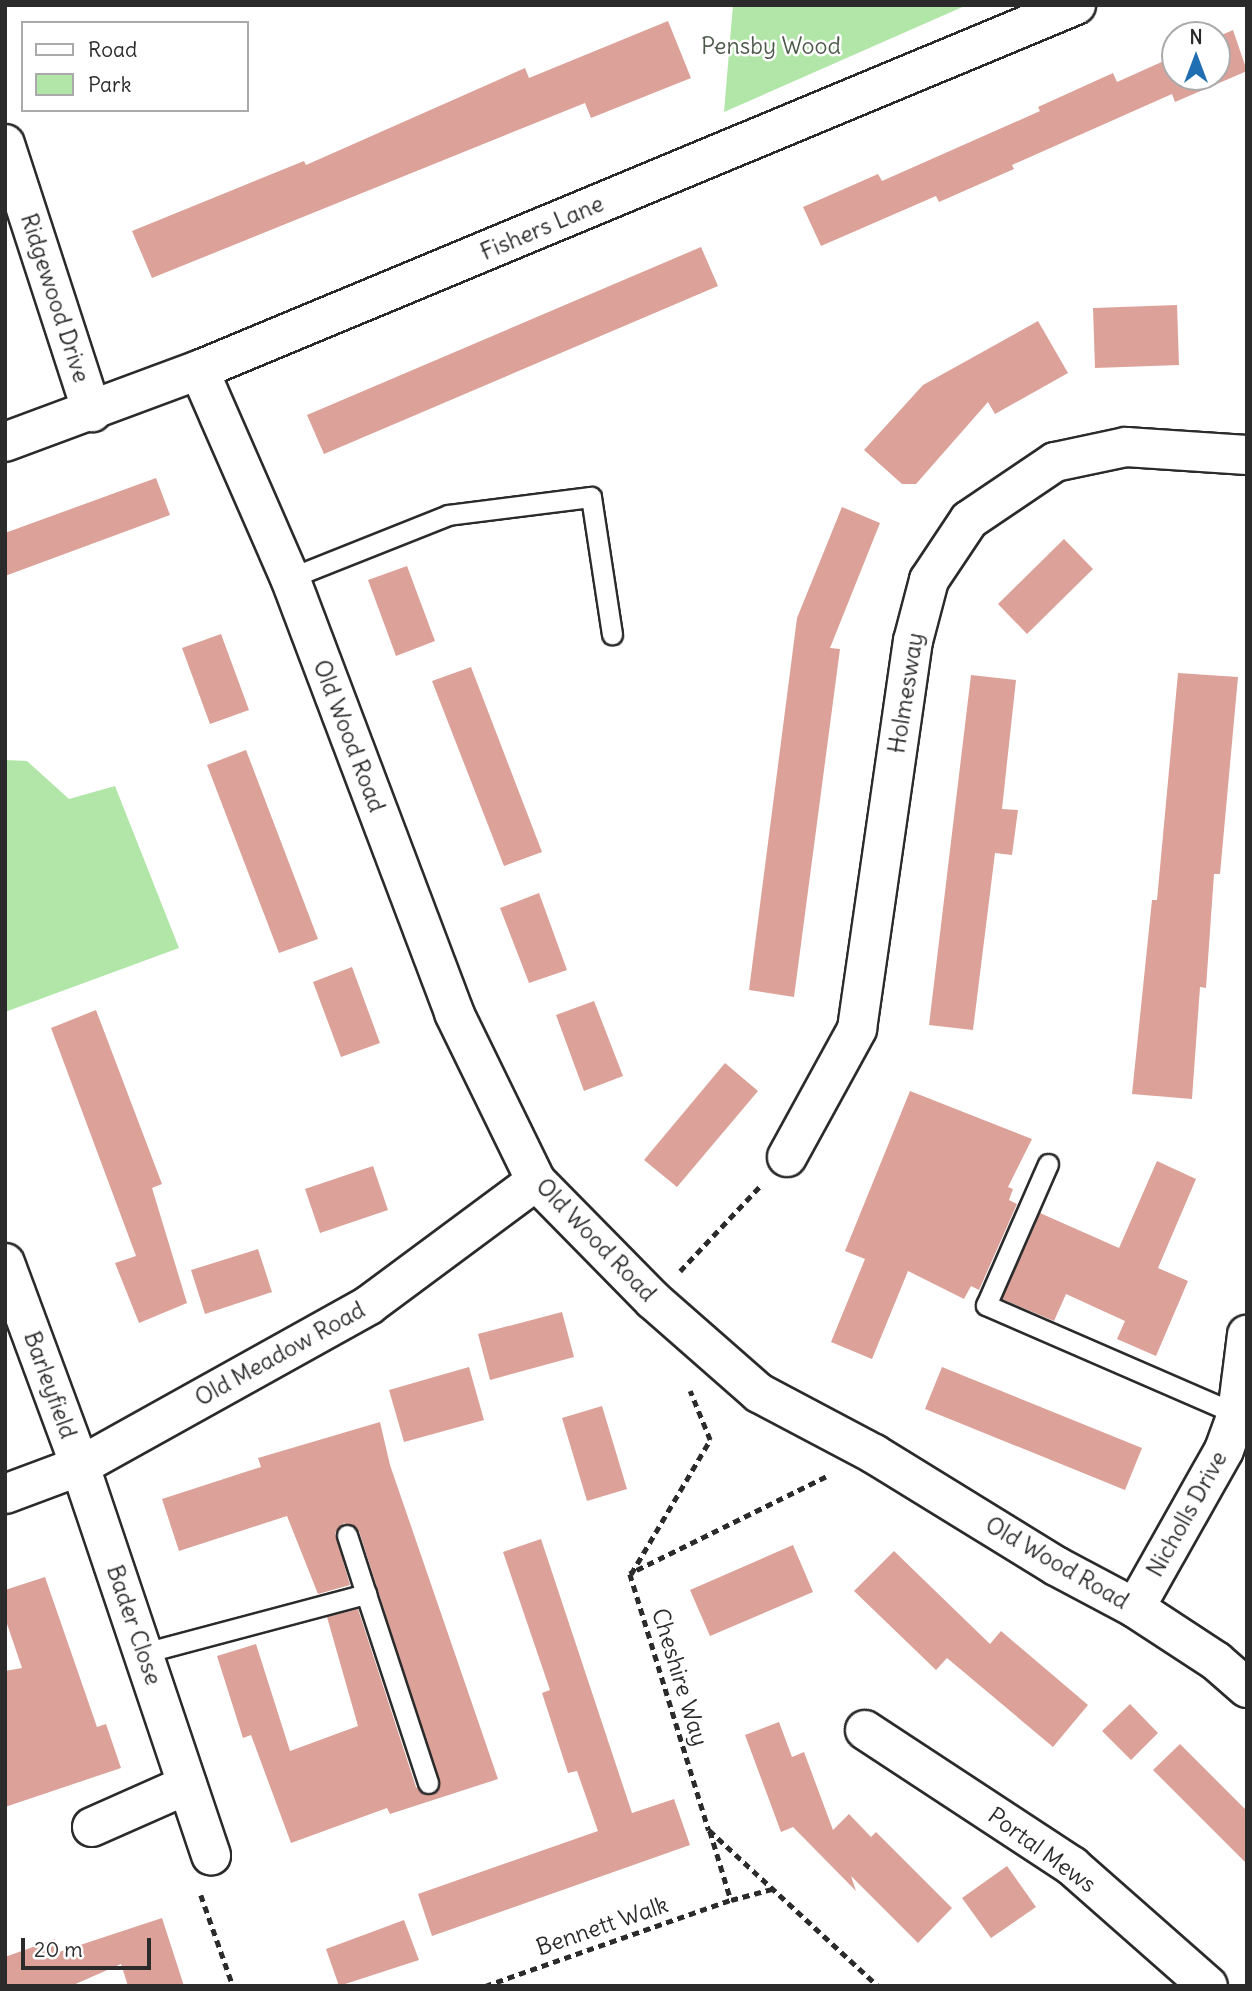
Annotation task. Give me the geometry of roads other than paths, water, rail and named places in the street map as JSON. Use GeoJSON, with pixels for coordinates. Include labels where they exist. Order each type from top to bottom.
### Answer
{"type":"FeatureCollection","features":[{"type":"Feature","properties":{"kind":"street","name":"Fishers Lane"},"geometry":{"type":"LineString","coordinates":[[5,442],[92,412],[199,370],[1076,5]]}},
{"type":"Feature","properties":{"kind":"street","name":"Ridgewood Drive"},"geometry":{"type":"LineString","coordinates":[[5,144],[92,412]]}},
{"type":"Feature","properties":{"kind":"street","name":"Old Wood Road"},"geometry":{"type":"LineString","coordinates":[[199,370],[290,578],[454,1013],[536,1181],[653,1300],[759,1393],[874,1454],[1056,1566],[1135,1608],[1216,1661],[1247,1688]]}},
{"type":"Feature","properties":{"kind":"street","name":"Holmesway"},"geometry":{"type":"LineString","coordinates":[[787,1157],[857,1029],[913,641],[929,580],[969,520],[1055,462],[1126,447],[1247,455]]}},
{"type":"Feature","properties":{"kind":"street","name":"Old Meadow Road"},"geometry":{"type":"LineString","coordinates":[[5,1494],[80,1466],[369,1305],[536,1181]]}},
{"type":"Feature","properties":{"kind":"street","name":"Barleyfield"},"geometry":{"type":"LineString","coordinates":[[5,1264],[80,1466]]}},
{"type":"Feature","properties":{"kind":"street","name":"Nicholls Drive"},"geometry":{"type":"LineString","coordinates":[[1135,1608],[1224,1450],[1237,1414],[1247,1335]]}},
{"type":"Feature","properties":{"kind":"street","name":"Bader Close"},"geometry":{"type":"LineString","coordinates":[[80,1466],[211,1856]]}},
{"type":"Feature","properties":{"kind":"street","name":"Portal Mews"},"geometry":{"type":"LineString","coordinates":[[865,1730],[1072,1866],[1208,1986]]}},
{"type":"Feature","properties":{"kind":"street"},"geometry":{"type":"LineString","coordinates":[[92,1827],[187,1785]]}},
{"type":"Feature","properties":{"kind":"lane"},"geometry":{"type":"LineString","coordinates":[[290,578],[448,515],[591,497],[612,634]]}},
{"type":"Feature","properties":{"kind":"lane"},"geometry":{"type":"LineString","coordinates":[[1048,1164],[986,1306],[1237,1414]]}},
{"type":"Feature","properties":{"kind":"lane"},"geometry":{"type":"LineString","coordinates":[[347,1535],[428,1783]]}},
{"type":"Feature","properties":{"kind":"lane"},"geometry":{"type":"LineString","coordinates":[[144,1653],[366,1594]]}},
{"type":"Feature","properties":{"kind":"park label","name":"Pensby Wood"},"geometry":{"type":"Point","coordinates":[771,46]}}]}
